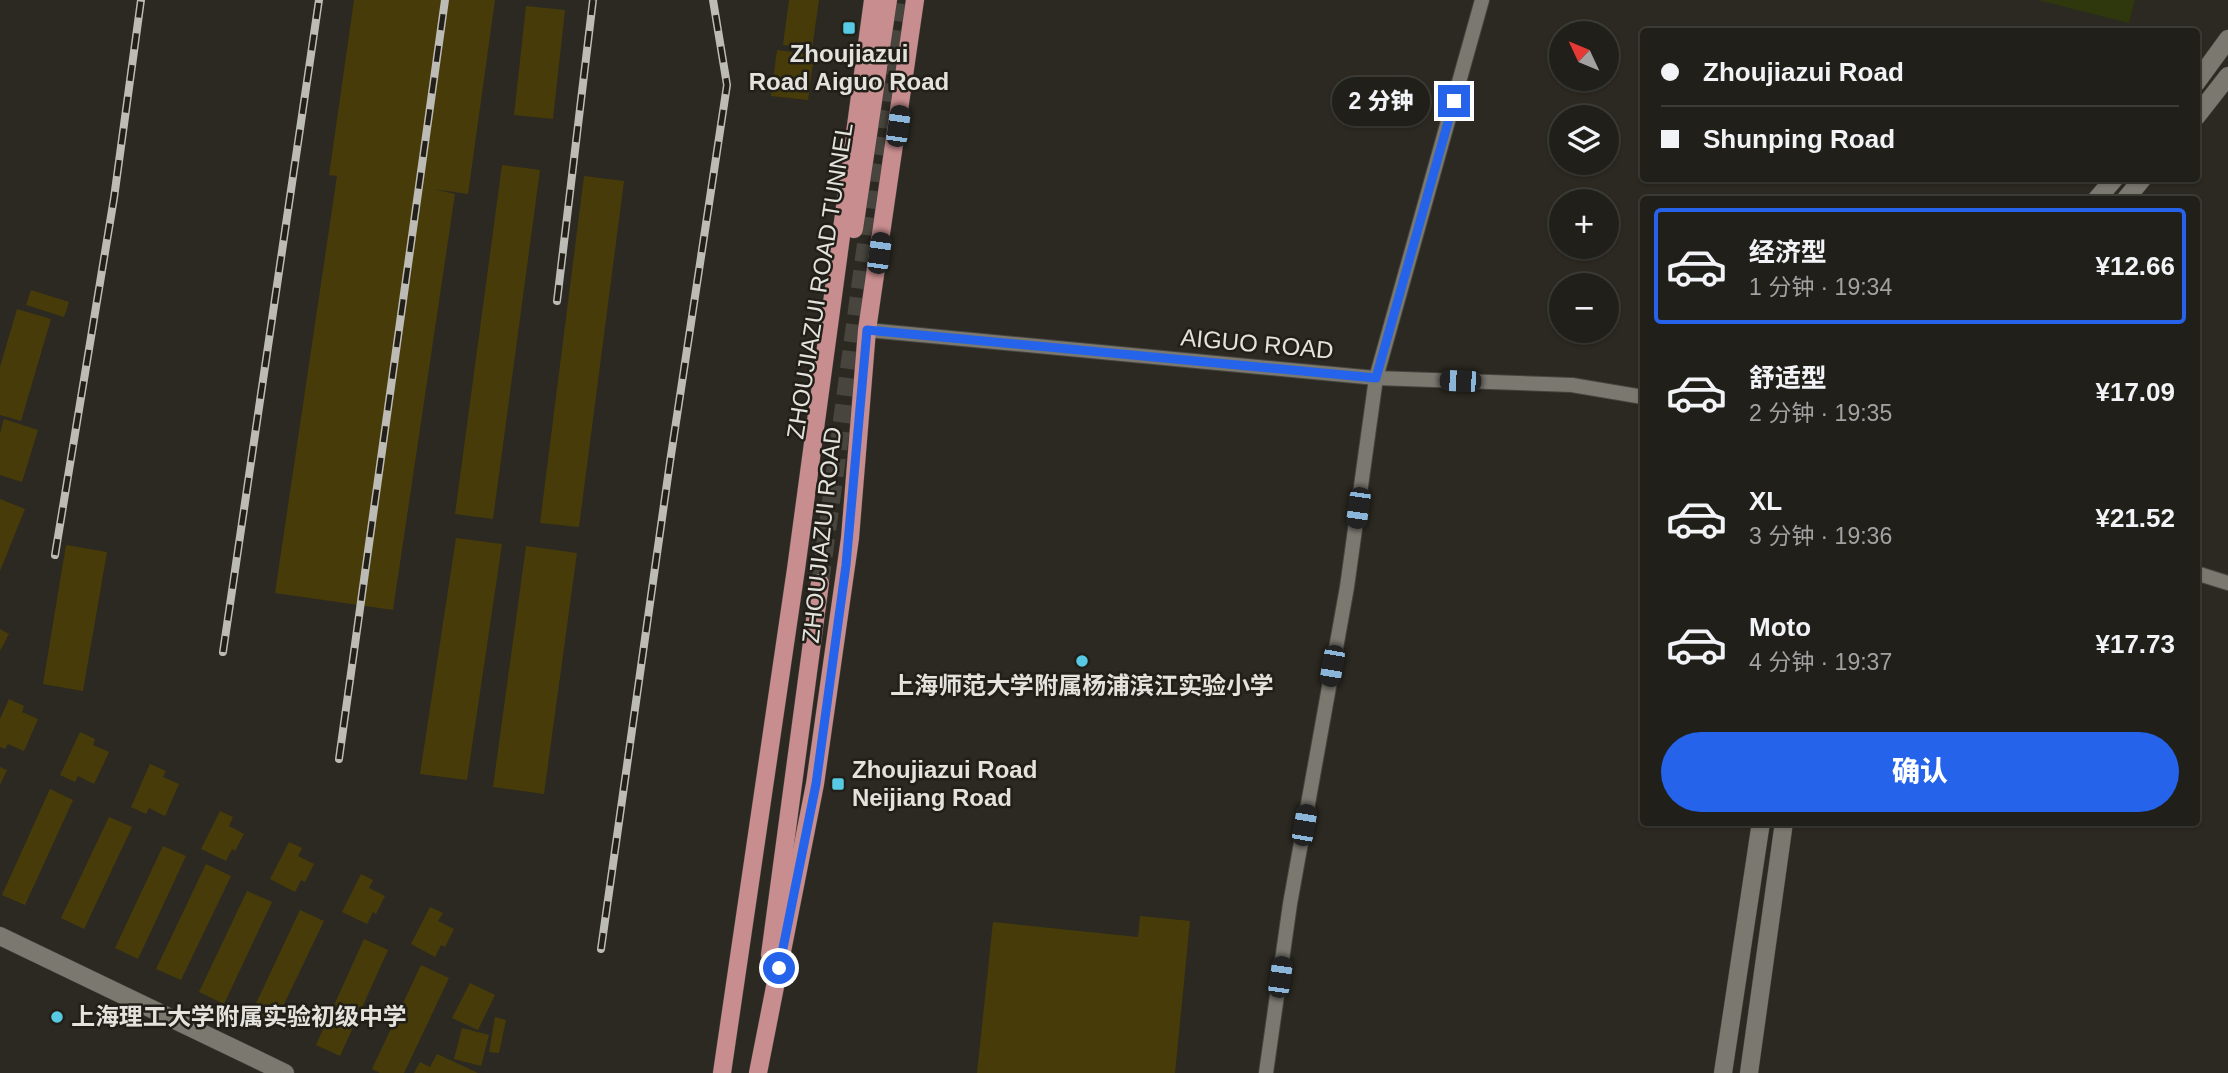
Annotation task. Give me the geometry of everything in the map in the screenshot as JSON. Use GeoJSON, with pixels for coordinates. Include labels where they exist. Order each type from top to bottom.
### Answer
{"type":"FeatureCollection","features":[{"type":"Feature","properties":{"kind":"main road","name":"ZHOUJIAZUI ROAD"},"geometry":{"type":"LineString","coordinates":[[722,1073],[796,569],[873,0]]}},
{"type":"Feature","properties":{"kind":"main road","name":"ZHOUJIAZUI ROAD TUNNEL"},"geometry":{"type":"LineString","coordinates":[[796,569],[822,435],[888,0]]}},
{"type":"Feature","properties":{"kind":"main road","name":"ZHOUJIAZUI ROAD"},"geometry":{"type":"LineString","coordinates":[[756,1073],[816,784],[850,538],[867,330],[915,0]]}},
{"type":"Feature","properties":{"kind":"main road"},"geometry":{"type":"LineString","coordinates":[[2200,78],[2228,39]]}},
{"type":"Feature","properties":{"kind":"main road"},"geometry":{"type":"LineString","coordinates":[[2200,112],[2228,76]]}},
{"type":"Feature","properties":{"kind":"main road"},"geometry":{"type":"LineString","coordinates":[[2099,196],[2112,182]]}},
{"type":"Feature","properties":{"kind":"main road"},"geometry":{"type":"LineString","coordinates":[[2128,196],[2140,182]]}},
{"type":"Feature","properties":{"kind":"main road"},"geometry":{"type":"LineString","coordinates":[[756,1073],[820,583]]}},
{"type":"Feature","properties":{"kind":"main road"},"geometry":{"type":"LineString","coordinates":[[1723,1073],[1760,826]]}},
{"type":"Feature","properties":{"kind":"main road"},"geometry":{"type":"LineString","coordinates":[[1749,1073],[1783,826]]}},
{"type":"Feature","properties":{"kind":"main road"},"geometry":{"type":"LineString","coordinates":[[0,936],[285,1073]]}},
{"type":"Feature","properties":{"kind":"street"},"geometry":{"type":"LineString","coordinates":[[1266,1073],[1290,904],[1346,587],[1376,378],[1482,0]]}},
{"type":"Feature","properties":{"kind":"street","name":"AIGUO ROAD"},"geometry":{"type":"LineString","coordinates":[[867,330],[1376,378],[1572,385],[1640,396]]}},
{"type":"Feature","properties":{"kind":"street"},"geometry":{"type":"LineString","coordinates":[[2200,574],[2228,583]]}},
{"type":"Feature","properties":{"kind":"green space"},"geometry":{"type":"Polygon","coordinates":[[[2038,0],[2135,0],[2129,23],[2038,0]]]}},
{"type":"Feature","properties":{"kind":"building"},"geometry":{"type":"Polygon","coordinates":[[[354,0],[495,0],[468,194],[433,189],[455,194],[393,610],[275,593],[337,176],[329,175],[354,0]]]}},
{"type":"Feature","properties":{"kind":"building"},"geometry":{"type":"Polygon","coordinates":[[[789,0],[819,0],[812,49],[783,45],[789,0]]]}},
{"type":"Feature","properties":{"kind":"building"},"geometry":{"type":"Polygon","coordinates":[[[526,6],[565,10],[553,119],[514,115],[526,6]]]}},
{"type":"Feature","properties":{"kind":"building"},"geometry":{"type":"Polygon","coordinates":[[[777,50],[814,55],[808,100],[771,96],[777,50]]]}},
{"type":"Feature","properties":{"kind":"building"},"geometry":{"type":"Polygon","coordinates":[[[502,165],[540,170],[493,519],[455,514],[502,165]]]}},
{"type":"Feature","properties":{"kind":"building"},"geometry":{"type":"Polygon","coordinates":[[[584,176],[624,181],[579,527],[540,523],[584,176]]]}},
{"type":"Feature","properties":{"kind":"building"},"geometry":{"type":"Polygon","coordinates":[[[31,290],[69,302],[64,317],[26,305],[31,290]]]}},
{"type":"Feature","properties":{"kind":"building"},"geometry":{"type":"Polygon","coordinates":[[[17,309],[51,319],[21,421],[0,415],[0,367],[17,309]]]}},
{"type":"Feature","properties":{"kind":"building"},"geometry":{"type":"Polygon","coordinates":[[[4,419],[38,430],[22,482],[0,475],[0,433],[4,419]]]}},
{"type":"Feature","properties":{"kind":"building"},"geometry":{"type":"Polygon","coordinates":[[[0,499],[25,509],[0,571],[0,499]]]}},
{"type":"Feature","properties":{"kind":"building"},"geometry":{"type":"Polygon","coordinates":[[[456,538],[502,544],[467,780],[420,774],[456,538]]]}},
{"type":"Feature","properties":{"kind":"building"},"geometry":{"type":"Polygon","coordinates":[[[66,545],[107,552],[83,691],[43,684],[66,545]]]}},
{"type":"Feature","properties":{"kind":"building"},"geometry":{"type":"Polygon","coordinates":[[[526,546],[577,553],[544,794],[493,787],[526,546]]]}},
{"type":"Feature","properties":{"kind":"building"},"geometry":{"type":"Polygon","coordinates":[[[0,629],[9,634],[0,651],[0,629]]]}},
{"type":"Feature","properties":{"kind":"building"},"geometry":{"type":"Polygon","coordinates":[[[9,699],[24,706],[22,712],[38,719],[24,751],[8,744],[5,749],[0,747],[0,719],[9,699]]]}},
{"type":"Feature","properties":{"kind":"building"},"geometry":{"type":"Polygon","coordinates":[[[80,732],[95,739],[93,745],[109,752],[94,784],[78,776],[75,782],[60,775],[80,732]]]}},
{"type":"Feature","properties":{"kind":"building"},"geometry":{"type":"Polygon","coordinates":[[[150,764],[166,771],[163,777],[179,784],[165,816],[149,808],[146,814],[131,807],[150,764]]]}},
{"type":"Feature","properties":{"kind":"building"},"geometry":{"type":"Polygon","coordinates":[[[0,767],[7,770],[0,785],[0,767]]]}},
{"type":"Feature","properties":{"kind":"building"},"geometry":{"type":"Polygon","coordinates":[[[50,789],[73,800],[25,905],[2,895],[50,789]]]}},
{"type":"Feature","properties":{"kind":"building"},"geometry":{"type":"Polygon","coordinates":[[[220,811],[233,817],[229,826],[244,834],[226,861],[201,849],[220,811]]]}},
{"type":"Feature","properties":{"kind":"building"},"geometry":{"type":"Polygon","coordinates":[[[109,817],[132,827],[84,929],[61,918],[109,817]]]}},
{"type":"Feature","properties":{"kind":"building"},"geometry":{"type":"Polygon","coordinates":[[[289,842],[302,848],[298,856],[314,864],[305,882],[301,880],[295,892],[270,879],[289,842]]]}},
{"type":"Feature","properties":{"kind":"building"},"geometry":{"type":"Polygon","coordinates":[[[163,846],[186,856],[138,959],[115,948],[163,846]]]}},
{"type":"Feature","properties":{"kind":"building"},"geometry":{"type":"Polygon","coordinates":[[[206,864],[231,876],[181,980],[156,969],[206,864]]]}},
{"type":"Feature","properties":{"kind":"building"},"geometry":{"type":"Polygon","coordinates":[[[361,874],[373,880],[369,888],[385,896],[376,914],[373,912],[367,924],[342,912],[361,874]]]}},
{"type":"Feature","properties":{"kind":"building"},"geometry":{"type":"Polygon","coordinates":[[[247,891],[272,902],[224,1004],[199,992],[247,891]]]}},
{"type":"Feature","properties":{"kind":"building"},"geometry":{"type":"Polygon","coordinates":[[[430,907],[443,913],[438,921],[454,929],[445,947],[441,945],[435,957],[411,944],[430,907]]]}},
{"type":"Feature","properties":{"kind":"building"},"geometry":{"type":"Polygon","coordinates":[[[300,910],[324,921],[273,1027],[250,1016],[300,910]]]}},
{"type":"Feature","properties":{"kind":"building"},"geometry":{"type":"Polygon","coordinates":[[[1140,916],[1190,921],[1175,1073],[977,1073],[993,922],[1138,937],[1140,916]]]}},
{"type":"Feature","properties":{"kind":"building"},"geometry":{"type":"Polygon","coordinates":[[[364,939],[388,950],[340,1056],[316,1045],[364,939]]]}},
{"type":"Feature","properties":{"kind":"building"},"geometry":{"type":"Polygon","coordinates":[[[421,965],[449,978],[404,1073],[380,1073],[372,1069],[421,965]]]}},
{"type":"Feature","properties":{"kind":"building"},"geometry":{"type":"Polygon","coordinates":[[[470,983],[495,995],[478,1030],[452,1018],[470,983]]]}},
{"type":"Feature","properties":{"kind":"building"},"geometry":{"type":"Polygon","coordinates":[[[495,1017],[506,1020],[499,1053],[489,1052],[495,1017]]]}},
{"type":"Feature","properties":{"kind":"building"},"geometry":{"type":"Polygon","coordinates":[[[462,1028],[489,1035],[481,1066],[454,1059],[462,1028]]]}},
{"type":"Feature","properties":{"kind":"building"},"geometry":{"type":"Polygon","coordinates":[[[437,1054],[478,1073],[414,1073],[420,1062],[430,1067],[437,1054]]]}},
{"type":"Feature","properties":{"kind":"tunnel"},"geometry":{"type":"LineString","coordinates":[[820,583],[899,0]]}},
{"type":"Feature","properties":{"kind":"railway"},"geometry":{"type":"LineString","coordinates":[[55,555],[114,198],[141,0]]}},
{"type":"Feature","properties":{"kind":"railway"},"geometry":{"type":"LineString","coordinates":[[223,652],[319,0]]}},
{"type":"Feature","properties":{"kind":"railway"},"geometry":{"type":"LineString","coordinates":[[339,759],[445,0]]}},
{"type":"Feature","properties":{"kind":"railway"},"geometry":{"type":"LineString","coordinates":[[557,301],[593,0]]}},
{"type":"Feature","properties":{"kind":"railway"},"geometry":{"type":"LineString","coordinates":[[601,949],[727,85],[713,0]]}},
{"type":"Feature","properties":{"kind":"place","name":"Zhoujiazui Road Aiguo Road"},"geometry":{"type":"Point","coordinates":[849,28]}},
{"type":"Feature","properties":{"kind":"place","name":"上海师范大学附属杨浦滨江实验小学"},"geometry":{"type":"Point","coordinates":[1082,661]}},
{"type":"Feature","properties":{"kind":"place","name":"Zhoujiazui Road Neijiang Road"},"geometry":{"type":"Point","coordinates":[838,784]}},
{"type":"Feature","properties":{"kind":"place","name":"上海理工大学附属实验初级中学"},"geometry":{"type":"Point","coordinates":[57,1017]}},
{"type":"Feature","properties":{"kind":"route"},"geometry":{"type":"LineString","coordinates":[[779,968],[816,784],[850,538],[867,330],[1376,378],[1454,101]]}}]}
